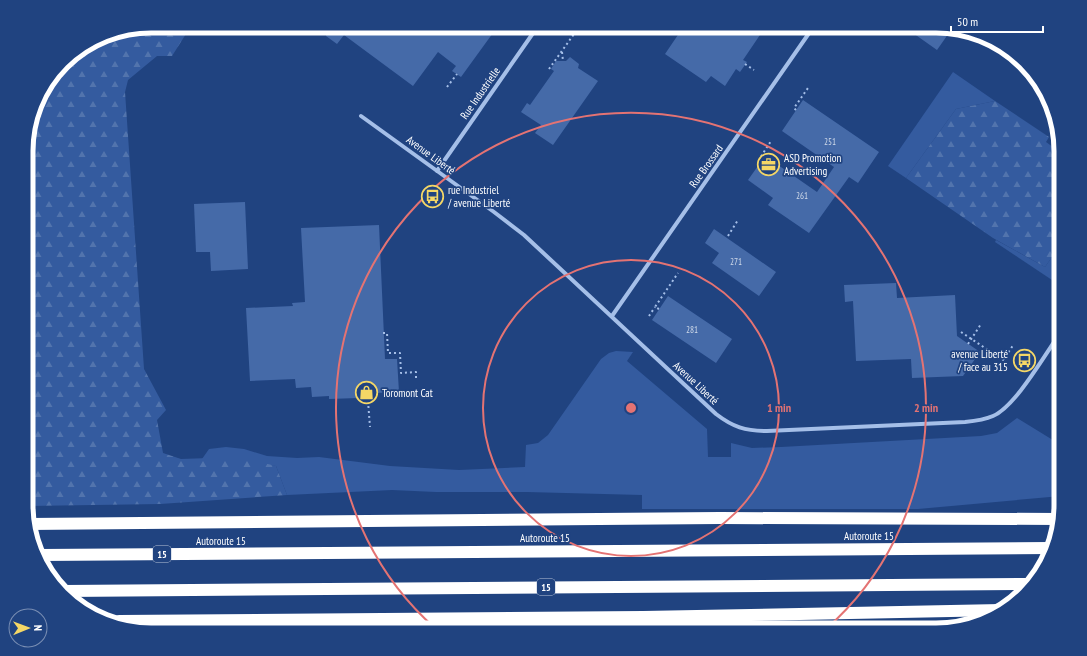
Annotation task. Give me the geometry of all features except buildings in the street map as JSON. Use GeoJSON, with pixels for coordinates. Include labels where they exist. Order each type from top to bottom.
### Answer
{"type":"FeatureCollection","features":[{"type":"Feature","properties":{"kind":"highway"},"geometry":{"type":"LineString","coordinates":[[1040,518],[1054,516]]}},
{"type":"Feature","properties":{"kind":"highway"},"geometry":{"type":"LineString","coordinates":[[35,524],[720,518],[936,520],[1053,519]]}},
{"type":"Feature","properties":{"kind":"highway","name":"Autoroute 15"},"geometry":{"type":"LineString","coordinates":[[44,555],[1046,548]]}},
{"type":"Feature","properties":{"kind":"highway","name":"15"},"geometry":{"type":"LineString","coordinates":[[70,591],[1023,584]]}},
{"type":"Feature","properties":{"kind":"highway"},"geometry":{"type":"LineString","coordinates":[[130,621],[643,617],[988,610]]}},
{"type":"Feature","properties":{"kind":"highway"},"geometry":{"type":"LineString","coordinates":[[878,613],[976,616]]}},
{"type":"Feature","properties":{"kind":"street","name":"Rue Industrielle"},"geometry":{"type":"LineString","coordinates":[[438,171],[533,33]]}},
{"type":"Feature","properties":{"kind":"street","name":"Rue Brossard"},"geometry":{"type":"LineString","coordinates":[[612,316],[809,33]]}},
{"type":"Feature","properties":{"kind":"street","name":"Avenue Liberté"},"geometry":{"type":"LineString","coordinates":[[361,116],[524,235],[716,414],[737,427],[757,431],[966,422],[985,419],[1000,412],[1014,399],[1054,342]]}},
{"type":"Feature","properties":{"kind":"path"},"geometry":{"type":"LineString","coordinates":[[549,69],[574,34]]}},
{"type":"Feature","properties":{"kind":"path"},"geometry":{"type":"LineString","coordinates":[[562,51],[563,61]]}},
{"type":"Feature","properties":{"kind":"path"},"geometry":{"type":"LineString","coordinates":[[745,64],[754,70]]}},
{"type":"Feature","properties":{"kind":"path"},"geometry":{"type":"LineString","coordinates":[[447,87],[456,74]]}},
{"type":"Feature","properties":{"kind":"path"},"geometry":{"type":"LineString","coordinates":[[796,110],[794,108],[808,88]]}},
{"type":"Feature","properties":{"kind":"path"},"geometry":{"type":"LineString","coordinates":[[763,160],[760,158],[771,141]]}},
{"type":"Feature","properties":{"kind":"path"},"geometry":{"type":"LineString","coordinates":[[728,236],[738,220]]}},
{"type":"Feature","properties":{"kind":"path"},"geometry":{"type":"LineString","coordinates":[[649,316],[678,273]]}},
{"type":"Feature","properties":{"kind":"path"},"geometry":{"type":"LineString","coordinates":[[968,344],[981,324]]}},
{"type":"Feature","properties":{"kind":"path"},"geometry":{"type":"LineString","coordinates":[[961,332],[1003,360],[1014,344]]}},
{"type":"Feature","properties":{"kind":"path"},"geometry":{"type":"LineString","coordinates":[[383,333],[387,333],[388,354],[400,353],[401,373],[416,372],[416,380]]}},
{"type":"Feature","properties":{"kind":"path"},"geometry":{"type":"LineString","coordinates":[[368,401],[370,426]]}},
{"type":"Feature","properties":{"kind":"green space"},"geometry":{"type":"Polygon","coordinates":[[[151,33],[187,33],[172,56],[157,56],[128,80],[125,92],[144,369],[166,410],[157,420],[163,453],[181,459],[239,457],[276,466],[287,495],[160,504],[33,506],[33,151],[37,120],[45,99],[57,79],[79,57],[106,42],[120,37],[151,33]]]}},
{"type":"Feature","properties":{"kind":"green space"},"geometry":{"type":"Polygon","coordinates":[[[953,72],[995,101],[956,109],[906,178],[888,166],[953,72]]]}},
{"type":"Feature","properties":{"kind":"green space"},"geometry":{"type":"Polygon","coordinates":[[[995,101],[1049,137],[1046,142],[1054,148],[1054,254],[1045,267],[993,238],[906,178],[956,109],[995,101]]]}},
{"type":"Feature","properties":{"kind":"green space"},"geometry":{"type":"Polygon","coordinates":[[[996,240],[1045,267],[1054,254],[1054,281],[995,242],[996,240]]]}},
{"type":"Feature","properties":{"kind":"green space"},"geometry":{"type":"Polygon","coordinates":[[[616,351],[633,352],[627,361],[707,429],[708,457],[731,457],[731,443],[752,448],[981,436],[997,433],[1017,418],[1054,441],[1054,497],[918,509],[642,509],[642,495],[392,490],[287,495],[276,466],[202,459],[209,449],[226,447],[244,449],[267,456],[297,458],[319,457],[390,466],[459,470],[525,467],[526,445],[538,443],[548,435],[601,359],[609,353],[616,351]]]}},
{"type":"Feature","properties":{"kind":"place","name":"ASD Promotion Advertising"},"geometry":{"type":"Point","coordinates":[768,164]}},
{"type":"Feature","properties":{"kind":"place","name":"rue Industriel / avenue Liberté"},"geometry":{"type":"Point","coordinates":[432,196]}},
{"type":"Feature","properties":{"kind":"place","name":"avenue Liberté / face au 315"},"geometry":{"type":"Point","coordinates":[1024,360]}},
{"type":"Feature","properties":{"kind":"place","name":"Toromont Cat"},"geometry":{"type":"Point","coordinates":[366,393]}}]}
